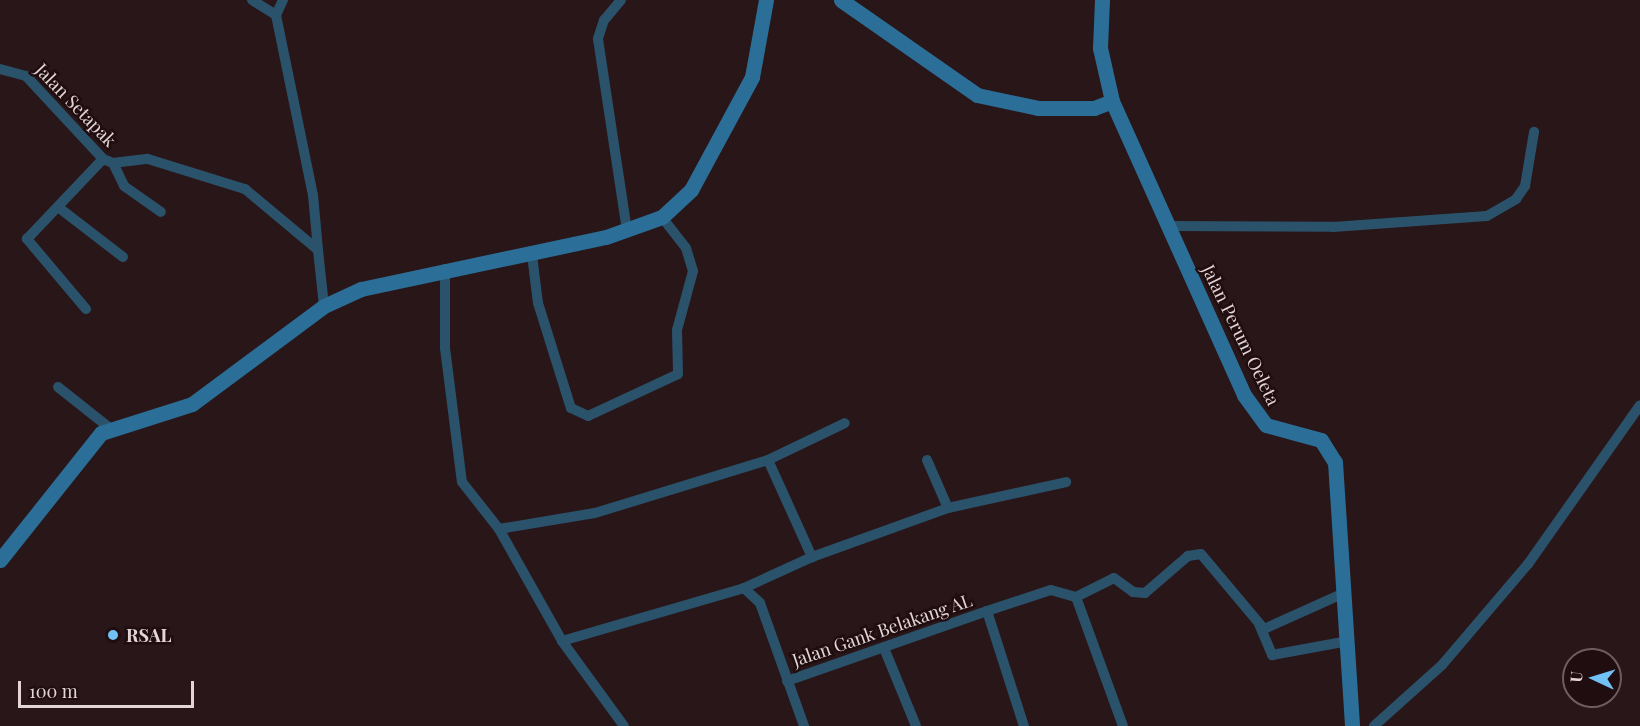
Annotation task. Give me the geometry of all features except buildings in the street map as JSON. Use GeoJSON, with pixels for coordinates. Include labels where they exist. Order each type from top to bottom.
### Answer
{"type":"FeatureCollection","features":[{"type":"Feature","properties":{"kind":"street"},"geometry":{"type":"LineString","coordinates":[[252,0],[276,15]]}},
{"type":"Feature","properties":{"kind":"street"},"geometry":{"type":"LineString","coordinates":[[283,0],[276,15],[313,195],[324,306]]}},
{"type":"Feature","properties":{"kind":"street"},"geometry":{"type":"LineString","coordinates":[[621,0],[604,20],[598,39],[627,230]]}},
{"type":"Feature","properties":{"kind":"street"},"geometry":{"type":"LineString","coordinates":[[0,560],[84,450],[111,429],[192,404],[324,306],[362,289],[445,269],[532,255],[627,230],[662,218],[691,190],[752,77],[766,0]]}},
{"type":"Feature","properties":{"kind":"street"},"geometry":{"type":"LineString","coordinates":[[841,0],[977,95],[1038,108],[1094,108],[1112,100]]}},
{"type":"Feature","properties":{"kind":"street","name":"Jalan Perum Oeleta"},"geometry":{"type":"LineString","coordinates":[[1102,0],[1101,48],[1112,100],[1254,415],[1283,433],[1316,437],[1331,453],[1342,594],[1343,642],[1352,726]]}},
{"type":"Feature","properties":{"kind":"street","name":"Jalan Setapak"},"geometry":{"type":"LineString","coordinates":[[0,69],[26,76],[108,161],[148,159],[238,184],[318,250]]}},
{"type":"Feature","properties":{"kind":"street"},"geometry":{"type":"LineString","coordinates":[[1168,226],[1333,228],[1487,216],[1516,199],[1525,186],[1534,156],[1534,132]]}},
{"type":"Feature","properties":{"kind":"street"},"geometry":{"type":"LineString","coordinates":[[86,309],[27,243],[58,207],[108,161],[124,186],[161,212]]}},
{"type":"Feature","properties":{"kind":"street"},"geometry":{"type":"LineString","coordinates":[[58,207],[123,257]]}},
{"type":"Feature","properties":{"kind":"street"},"geometry":{"type":"LineString","coordinates":[[532,255],[538,303],[571,408],[588,416],[678,374],[677,330],[693,271],[686,248],[662,218]]}},
{"type":"Feature","properties":{"kind":"street"},"geometry":{"type":"LineString","coordinates":[[445,269],[445,348],[455,456],[471,499],[499,529],[562,641],[624,726]]}},
{"type":"Feature","properties":{"kind":"street"},"geometry":{"type":"LineString","coordinates":[[58,387],[111,429]]}},
{"type":"Feature","properties":{"kind":"street"},"geometry":{"type":"LineString","coordinates":[[1374,726],[1442,665],[1528,564],[1640,405]]}},
{"type":"Feature","properties":{"kind":"street"},"geometry":{"type":"LineString","coordinates":[[499,529],[595,513],[768,460],[845,423]]}},
{"type":"Feature","properties":{"kind":"street"},"geometry":{"type":"LineString","coordinates":[[768,460],[812,556]]}},
{"type":"Feature","properties":{"kind":"street"},"geometry":{"type":"LineString","coordinates":[[927,460],[948,508]]}},
{"type":"Feature","properties":{"kind":"street"},"geometry":{"type":"LineString","coordinates":[[562,641],[744,588],[812,556],[948,508],[1066,482]]}},
{"type":"Feature","properties":{"kind":"street"},"geometry":{"type":"LineString","coordinates":[[1123,726],[1076,597],[1114,578],[1133,592],[1145,593],[1188,556],[1201,554],[1260,623],[1270,629],[1342,594]]}},
{"type":"Feature","properties":{"kind":"street","name":"Jalan Gank Belakang AL"},"geometry":{"type":"LineString","coordinates":[[744,588],[760,603],[804,726]]}},
{"type":"Feature","properties":{"kind":"street","name":"Jalan Gank Belakang AL"},"geometry":{"type":"LineString","coordinates":[[787,681],[1051,590],[1076,597]]}},
{"type":"Feature","properties":{"kind":"street","name":"Jalan Gank Belakang AL"},"geometry":{"type":"LineString","coordinates":[[987,611],[1024,726]]}},
{"type":"Feature","properties":{"kind":"street"},"geometry":{"type":"LineString","coordinates":[[1260,623],[1272,655],[1343,642]]}},
{"type":"Feature","properties":{"kind":"street"},"geometry":{"type":"LineString","coordinates":[[884,648],[916,726]]}},
{"type":"Feature","properties":{"kind":"place","name":"RSAL"},"geometry":{"type":"Point","coordinates":[113,635]}}]}
